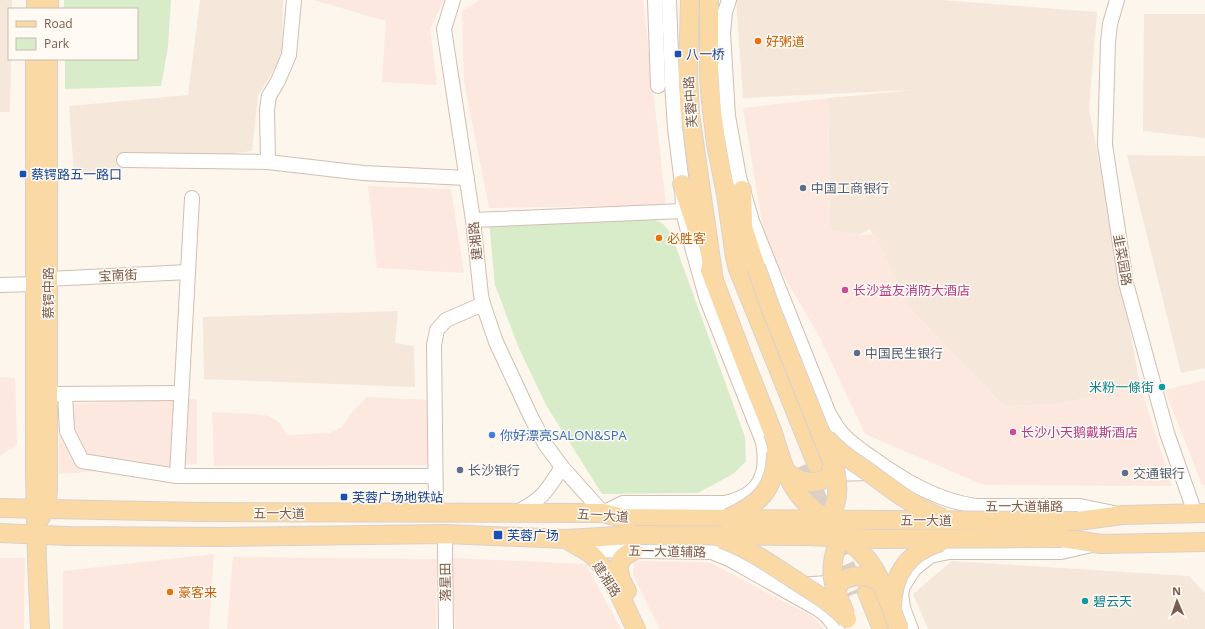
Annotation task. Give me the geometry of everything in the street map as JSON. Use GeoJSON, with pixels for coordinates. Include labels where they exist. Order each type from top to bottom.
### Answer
{"type":"FeatureCollection","features":[{"type":"Feature","properties":{"kind":"main road","name":"芙蓉中路"},"geometry":{"type":"LineString","coordinates":[[690,0],[688,76],[690,114],[703,203]]}},
{"type":"Feature","properties":{"kind":"main road","name":"芙蓉中路"},"geometry":{"type":"LineString","coordinates":[[709,0],[710,102],[716,144],[734,192]]}},
{"type":"Feature","properties":{"kind":"main road","name":"蔡锷中路"},"geometry":{"type":"LineString","coordinates":[[35,60],[41,281],[42,474],[48,501],[38,519],[37,572],[40,629]]}},
{"type":"Feature","properties":{"kind":"main road","name":"蔡锷中路"},"geometry":{"type":"LineString","coordinates":[[42,474],[57,394],[41,281],[48,60]]}},
{"type":"Feature","properties":{"kind":"main road"},"geometry":{"type":"LineString","coordinates":[[682,184],[714,281],[773,433],[785,471],[800,496],[807,504],[818,527],[849,536]]}},
{"type":"Feature","properties":{"kind":"main road"},"geometry":{"type":"LineString","coordinates":[[734,192],[743,227],[763,288],[818,427],[830,444],[839,452],[926,511],[951,521]]}},
{"type":"Feature","properties":{"kind":"main road"},"geometry":{"type":"LineString","coordinates":[[734,192],[732,242],[738,269],[818,465],[830,475],[820,481],[815,482],[796,479],[785,471]]}},
{"type":"Feature","properties":{"kind":"main road"},"geometry":{"type":"LineString","coordinates":[[703,203],[714,281]]}},
{"type":"Feature","properties":{"kind":"main road"},"geometry":{"type":"LineString","coordinates":[[703,203],[739,303],[818,465],[838,482],[835,505],[818,527]]}},
{"type":"Feature","properties":{"kind":"main road"},"geometry":{"type":"LineString","coordinates":[[818,427],[818,465]]}},
{"type":"Feature","properties":{"kind":"main road"},"geometry":{"type":"LineString","coordinates":[[727,518],[737,514],[753,503],[767,490],[771,483],[775,471],[776,458],[773,433]]}},
{"type":"Feature","properties":{"kind":"main road"},"geometry":{"type":"LineString","coordinates":[[4,508],[22,501],[28,495],[34,483],[42,474],[56,497],[68,507],[79,510]]}},
{"type":"Feature","properties":{"kind":"main road","name":"五一大道"},"geometry":{"type":"LineString","coordinates":[[4,508],[38,519],[67,536],[221,537],[446,534],[634,543],[708,535],[818,527],[874,520],[1078,521],[1122,515],[1200,513]]}},
{"type":"Feature","properties":{"kind":"main road","name":"五一大道"},"geometry":{"type":"LineString","coordinates":[[4,533],[38,519],[79,510],[436,514],[603,513],[623,518],[790,519],[849,536],[950,539],[1062,538],[1102,544],[1205,543]]}},
{"type":"Feature","properties":{"kind":"main road"},"geometry":{"type":"LineString","coordinates":[[845,626],[833,579],[834,558],[838,545],[862,524],[874,520]]}},
{"type":"Feature","properties":{"kind":"main road"},"geometry":{"type":"LineString","coordinates":[[4,533],[18,536],[24,541],[32,555],[37,572]]}},
{"type":"Feature","properties":{"kind":"main road"},"geometry":{"type":"LineString","coordinates":[[708,535],[748,550],[831,604],[845,626]]}},
{"type":"Feature","properties":{"kind":"main road"},"geometry":{"type":"LineString","coordinates":[[849,536],[851,543],[866,557],[877,573],[869,590],[871,629]]}},
{"type":"Feature","properties":{"kind":"main road","name":"建湘路"},"geometry":{"type":"LineString","coordinates":[[566,539],[593,557],[606,572],[636,629]]}},
{"type":"Feature","properties":{"kind":"main road"},"geometry":{"type":"LineString","coordinates":[[895,621],[892,600],[896,580],[901,570],[908,560],[917,552],[950,539]]}},
{"type":"Feature","properties":{"kind":"main road","name":"建湘路"},"geometry":{"type":"LineString","coordinates":[[634,543],[628,553],[620,561],[619,572],[622,583],[647,629]]}},
{"type":"Feature","properties":{"kind":"main road"},"geometry":{"type":"LineString","coordinates":[[836,591],[841,581],[852,576],[863,576],[875,579],[869,590],[882,629]]}},
{"type":"Feature","properties":{"kind":"main road"},"geometry":{"type":"LineString","coordinates":[[869,590],[895,621]]}},
{"type":"Feature","properties":{"kind":"street"},"geometry":{"type":"LineString","coordinates":[[268,162],[267,110],[269,96],[278,81],[289,55],[294,0]]}},
{"type":"Feature","properties":{"kind":"street","name":"建湘路"},"geometry":{"type":"LineString","coordinates":[[453,0],[444,30],[473,220],[483,304],[496,342],[545,444],[562,467],[603,513]]}},
{"type":"Feature","properties":{"kind":"street"},"geometry":{"type":"LineString","coordinates":[[655,0],[658,86]]}},
{"type":"Feature","properties":{"kind":"street"},"geometry":{"type":"LineString","coordinates":[[603,513],[623,504],[724,503],[741,498],[754,489],[763,475],[765,461],[763,442],[707,300],[683,211],[682,184],[675,128],[672,83],[669,0]]}},
{"type":"Feature","properties":{"kind":"street","name":"五一大道辅路"},"geometry":{"type":"LineString","coordinates":[[728,0],[723,33],[734,192],[752,222],[829,414],[837,428],[861,450],[892,472],[927,492],[959,503],[975,506],[1080,506],[1122,515]]}},
{"type":"Feature","properties":{"kind":"street","name":"韭菜园路"},"geometry":{"type":"LineString","coordinates":[[1117,0],[1110,24],[1108,42],[1105,146],[1126,283],[1167,433],[1200,513]]}},
{"type":"Feature","properties":{"kind":"street"},"geometry":{"type":"LineString","coordinates":[[124,160],[268,162],[363,173],[467,178]]}},
{"type":"Feature","properties":{"kind":"street"},"geometry":{"type":"LineString","coordinates":[[177,476],[192,198]]}},
{"type":"Feature","properties":{"kind":"street"},"geometry":{"type":"LineString","coordinates":[[473,220],[683,211]]}},
{"type":"Feature","properties":{"kind":"street","name":"宝南街"},"geometry":{"type":"LineString","coordinates":[[0,285],[188,272]]}},
{"type":"Feature","properties":{"kind":"street"},"geometry":{"type":"LineString","coordinates":[[436,514],[434,345],[437,330],[446,320],[483,304]]}},
{"type":"Feature","properties":{"kind":"street"},"geometry":{"type":"LineString","coordinates":[[181,393],[57,394],[67,431],[82,461],[177,476],[436,476]]}},
{"type":"Feature","properties":{"kind":"street"},"geometry":{"type":"LineString","coordinates":[[513,514],[541,497],[562,467]]}},
{"type":"Feature","properties":{"kind":"street"},"geometry":{"type":"LineString","coordinates":[[763,475],[892,472]]}},
{"type":"Feature","properties":{"kind":"street"},"geometry":{"type":"LineString","coordinates":[[927,492],[930,556]]}},
{"type":"Feature","properties":{"kind":"street"},"geometry":{"type":"LineString","coordinates":[[741,498],[745,568]]}},
{"type":"Feature","properties":{"kind":"street","name":"落星田"},"geometry":{"type":"LineString","coordinates":[[446,534],[444,547],[446,629]]}},
{"type":"Feature","properties":{"kind":"street","name":"五一大道辅路"},"geometry":{"type":"LineString","coordinates":[[584,550],[634,543],[720,554],[818,609],[845,626]]}},
{"type":"Feature","properties":{"kind":"street"},"geometry":{"type":"LineString","coordinates":[[911,629],[901,602],[903,586],[914,569],[930,556],[949,552],[1061,552],[1102,544]]}},
{"type":"Feature","properties":{"kind":"street"},"geometry":{"type":"LineString","coordinates":[[778,586],[907,578]]}},
{"type":"Feature","properties":{"kind":"shaded area"},"geometry":{"type":"Polygon","coordinates":[[[0,0],[12,0],[12,8],[8,8],[8,60],[11,60],[10,112],[0,112],[0,0]]]}},
{"type":"Feature","properties":{"kind":"shaded area"},"geometry":{"type":"Polygon","coordinates":[[[200,0],[283,0],[282,56],[258,96],[252,151],[74,174],[69,106],[188,95],[200,0]]]}},
{"type":"Feature","properties":{"kind":"shaded area"},"geometry":{"type":"Polygon","coordinates":[[[313,0],[444,0],[430,29],[437,85],[382,82],[386,21],[313,0]]]}},
{"type":"Feature","properties":{"kind":"shaded area"},"geometry":{"type":"Polygon","coordinates":[[[480,0],[643,0],[666,205],[489,208],[464,82],[462,11],[480,0]]]}},
{"type":"Feature","properties":{"kind":"shaded area"},"geometry":{"type":"Polygon","coordinates":[[[736,0],[942,0],[1097,12],[1089,108],[1140,385],[1060,404],[1004,406],[909,308],[870,229],[858,235],[830,230],[828,98],[914,90],[743,98],[736,0]]]}},
{"type":"Feature","properties":{"kind":"shaded area"},"geometry":{"type":"Polygon","coordinates":[[[1144,14],[1205,14],[1205,138],[1143,131],[1144,14]]]}},
{"type":"Feature","properties":{"kind":"shaded area"},"geometry":{"type":"Polygon","coordinates":[[[828,98],[830,230],[858,235],[875,234],[909,308],[1004,406],[1060,404],[1140,385],[1172,486],[983,485],[865,434],[819,336],[766,246],[743,108],[828,98]]]}},
{"type":"Feature","properties":{"kind":"shaded area"},"geometry":{"type":"Polygon","coordinates":[[[1127,155],[1205,156],[1205,368],[1181,373],[1127,155]]]}},
{"type":"Feature","properties":{"kind":"shaded area"},"geometry":{"type":"Polygon","coordinates":[[[368,186],[451,189],[464,273],[377,268],[368,186]]]}},
{"type":"Feature","properties":{"kind":"shaded area"},"geometry":{"type":"Polygon","coordinates":[[[398,311],[395,343],[414,346],[415,387],[204,379],[203,317],[398,311]]]}},
{"type":"Feature","properties":{"kind":"shaded area"},"geometry":{"type":"Polygon","coordinates":[[[0,377],[15,378],[17,444],[0,456],[0,377]]]}},
{"type":"Feature","properties":{"kind":"shaded area"},"geometry":{"type":"Polygon","coordinates":[[[1205,380],[1205,485],[1202,485],[1165,390],[1205,380]]]}},
{"type":"Feature","properties":{"kind":"shaded area"},"geometry":{"type":"Polygon","coordinates":[[[367,397],[427,400],[433,465],[214,466],[212,412],[269,416],[280,423],[287,435],[329,433],[342,427],[352,412],[367,397]]]}},
{"type":"Feature","properties":{"kind":"shaded area"},"geometry":{"type":"Polygon","coordinates":[[[197,399],[197,464],[59,474],[59,404],[197,399]]]}},
{"type":"Feature","properties":{"kind":"shaded area"},"geometry":{"type":"Polygon","coordinates":[[[214,554],[209,629],[63,629],[63,571],[214,554]]]}},
{"type":"Feature","properties":{"kind":"shaded area"},"geometry":{"type":"Polygon","coordinates":[[[233,557],[437,559],[436,629],[227,629],[233,557]]]}},
{"type":"Feature","properties":{"kind":"shaded area"},"geometry":{"type":"Polygon","coordinates":[[[0,558],[25,558],[24,629],[0,629],[0,558]]]}},
{"type":"Feature","properties":{"kind":"shaded area"},"geometry":{"type":"Polygon","coordinates":[[[452,558],[586,564],[621,629],[455,629],[452,558]]]}},
{"type":"Feature","properties":{"kind":"shaded area"},"geometry":{"type":"Polygon","coordinates":[[[639,561],[711,563],[813,617],[824,629],[660,629],[633,575],[634,563],[639,561]]]}},
{"type":"Feature","properties":{"kind":"shaded area"},"geometry":{"type":"Polygon","coordinates":[[[952,561],[1189,576],[1205,593],[1205,629],[928,629],[913,594],[952,561]]]}},
{"type":"Feature","properties":{"kind":"green space"},"geometry":{"type":"Polygon","coordinates":[[[64,0],[171,0],[168,47],[161,86],[65,89],[65,60],[138,60],[138,8],[64,8],[64,0]]]}},
{"type":"Feature","properties":{"kind":"green space"},"geometry":{"type":"Polygon","coordinates":[[[651,218],[662,223],[671,233],[745,437],[746,461],[733,474],[698,493],[602,494],[546,405],[518,346],[495,285],[489,222],[651,218]]]}},
{"type":"Feature","properties":{"kind":"tunnel"},"geometry":{"type":"LineString","coordinates":[[804,465],[857,593]]}},
{"type":"Feature","properties":{"kind":"place","name":"好粥道"},"geometry":{"type":"Point","coordinates":[758,41]}},
{"type":"Feature","properties":{"kind":"place","name":"八一桥"},"geometry":{"type":"Point","coordinates":[678,54]}},
{"type":"Feature","properties":{"kind":"place","name":"蔡锷路五一路口"},"geometry":{"type":"Point","coordinates":[23,174]}},
{"type":"Feature","properties":{"kind":"place","name":"中国工商银行"},"geometry":{"type":"Point","coordinates":[803,188]}},
{"type":"Feature","properties":{"kind":"place","name":"必胜客"},"geometry":{"type":"Point","coordinates":[659,238]}},
{"type":"Feature","properties":{"kind":"place","name":"长沙益友消防大酒店"},"geometry":{"type":"Point","coordinates":[845,290]}},
{"type":"Feature","properties":{"kind":"place","name":"中国民生银行"},"geometry":{"type":"Point","coordinates":[857,353]}},
{"type":"Feature","properties":{"kind":"place","name":"米粉一條街"},"geometry":{"type":"Point","coordinates":[1162,387]}},
{"type":"Feature","properties":{"kind":"place","name":"长沙小天鹅戴斯酒店"},"geometry":{"type":"Point","coordinates":[1013,432]}},
{"type":"Feature","properties":{"kind":"place","name":"你好漂亮SALON&SPA"},"geometry":{"type":"Point","coordinates":[492,435]}},
{"type":"Feature","properties":{"kind":"place","name":"长沙银行"},"geometry":{"type":"Point","coordinates":[460,470]}},
{"type":"Feature","properties":{"kind":"place","name":"交通银行"},"geometry":{"type":"Point","coordinates":[1125,473]}},
{"type":"Feature","properties":{"kind":"place","name":"芙蓉广场地铁站"},"geometry":{"type":"Point","coordinates":[344,497]}},
{"type":"Feature","properties":{"kind":"place","name":"芙蓉广场"},"geometry":{"type":"Point","coordinates":[498,535]}},
{"type":"Feature","properties":{"kind":"place","name":"豪客来"},"geometry":{"type":"Point","coordinates":[170,592]}},
{"type":"Feature","properties":{"kind":"place","name":"碧云天"},"geometry":{"type":"Point","coordinates":[1085,601]}}]}
